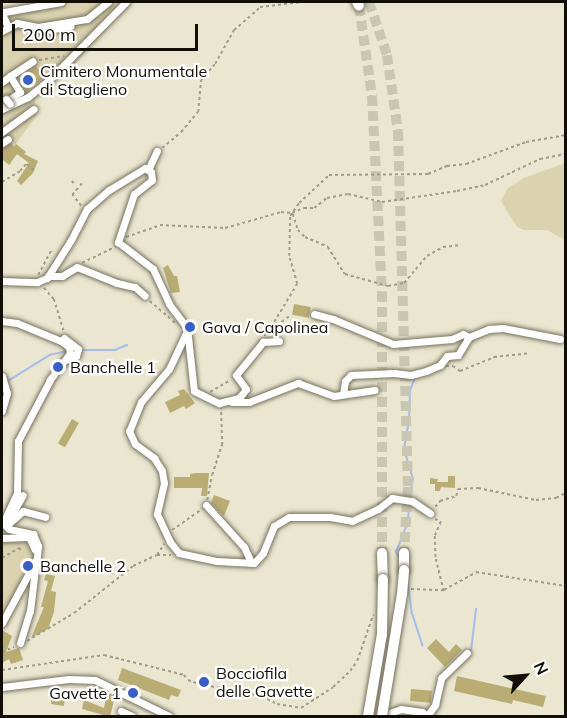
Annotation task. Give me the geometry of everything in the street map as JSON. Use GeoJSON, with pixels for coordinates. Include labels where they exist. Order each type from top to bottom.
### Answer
{"type":"FeatureCollection","features":[{"type":"Feature","properties":{"kind":"highway"},"geometry":{"type":"LineString","coordinates":[[368,717],[382,634],[382,553]]}},
{"type":"Feature","properties":{"kind":"highway"},"geometry":{"type":"LineString","coordinates":[[382,717],[402,594],[404,553]]}},
{"type":"Feature","properties":{"kind":"street"},"geometry":{"type":"LineString","coordinates":[[61,2],[4,12],[5,29],[17,23],[38,27],[87,19],[108,2]]}},
{"type":"Feature","properties":{"kind":"street"},"geometry":{"type":"LineString","coordinates":[[42,31],[86,23],[96,18],[113,2]]}},
{"type":"Feature","properties":{"kind":"street"},"geometry":{"type":"LineString","coordinates":[[6,102],[28,97],[75,54],[126,2]]}},
{"type":"Feature","properties":{"kind":"street"},"geometry":{"type":"LineString","coordinates":[[2,82],[33,61]]}},
{"type":"Feature","properties":{"kind":"street"},"geometry":{"type":"LineString","coordinates":[[2,110],[6,102],[20,92],[10,76]]}},
{"type":"Feature","properties":{"kind":"street"},"geometry":{"type":"LineString","coordinates":[[2,132],[34,109]]}},
{"type":"Feature","properties":{"kind":"street"},"geometry":{"type":"LineString","coordinates":[[157,151],[148,170],[152,180],[134,194],[119,242],[153,269],[169,304],[186,326],[192,387],[219,403],[249,402],[298,383],[326,394],[351,395],[375,390]]}},
{"type":"Feature","properties":{"kind":"street"},"geometry":{"type":"LineString","coordinates":[[48,276],[71,240],[87,208],[138,171],[148,170]]}},
{"type":"Feature","properties":{"kind":"street"},"geometry":{"type":"LineString","coordinates":[[2,281],[37,282],[48,276],[62,276],[77,267],[117,283],[135,287],[145,296]]}},
{"type":"Feature","properties":{"kind":"street"},"geometry":{"type":"LineString","coordinates":[[314,314],[333,319],[393,344],[453,339],[463,334],[469,338]]}},
{"type":"Feature","properties":{"kind":"street"},"geometry":{"type":"LineString","coordinates":[[2,321],[17,323],[61,340],[69,347],[68,358],[50,380],[20,435],[16,448],[17,494],[3,523],[36,536],[38,546],[30,611],[20,644]]}},
{"type":"Feature","properties":{"kind":"street"},"geometry":{"type":"LineString","coordinates":[[186,326],[169,369],[141,402],[129,431],[135,444],[154,458],[162,471],[164,487],[158,514],[181,554],[257,562],[274,526],[289,517],[330,517],[352,521],[378,509],[392,498],[412,501],[430,513]]}},
{"type":"Feature","properties":{"kind":"street"},"geometry":{"type":"LineString","coordinates":[[343,394],[345,381],[351,375],[411,375],[440,365],[447,356],[458,355],[469,338],[489,328],[503,328],[560,339]]}},
{"type":"Feature","properties":{"kind":"street"},"geometry":{"type":"LineString","coordinates":[[60,335],[78,351],[76,356],[68,358]]}},
{"type":"Feature","properties":{"kind":"street"},"geometry":{"type":"LineString","coordinates":[[230,402],[246,391],[236,375],[263,342],[279,341]]}},
{"type":"Feature","properties":{"kind":"street"},"geometry":{"type":"LineString","coordinates":[[2,376],[7,393],[2,411]]}},
{"type":"Feature","properties":{"kind":"street"},"geometry":{"type":"LineString","coordinates":[[9,526],[23,495]]}},
{"type":"Feature","properties":{"kind":"street"},"geometry":{"type":"LineString","coordinates":[[206,505],[244,547],[251,562]]}},
{"type":"Feature","properties":{"kind":"street"},"geometry":{"type":"LineString","coordinates":[[9,526],[23,511],[45,517]]}},
{"type":"Feature","properties":{"kind":"street"},"geometry":{"type":"LineString","coordinates":[[2,538],[29,537],[34,543],[37,558],[2,623]]}},
{"type":"Feature","properties":{"kind":"street"},"geometry":{"type":"LineString","coordinates":[[382,717],[401,709],[422,712],[427,716],[435,705],[441,678],[467,653]]}},
{"type":"Feature","properties":{"kind":"street"},"geometry":{"type":"LineString","coordinates":[[2,687],[69,679],[95,680],[165,716]]}},
{"type":"Feature","properties":{"kind":"street"},"geometry":{"type":"LineString","coordinates":[[121,711],[132,717]]}},
{"type":"Feature","properties":{"kind":"path"},"geometry":{"type":"LineString","coordinates":[[157,151],[196,114],[201,80],[215,64],[234,30],[260,7],[302,2]]}},
{"type":"Feature","properties":{"kind":"path"},"geometry":{"type":"LineString","coordinates":[[311,2],[321,2]]}},
{"type":"Feature","properties":{"kind":"path"},"geometry":{"type":"LineString","coordinates":[[33,61],[75,54]]}},
{"type":"Feature","properties":{"kind":"path"},"geometry":{"type":"LineString","coordinates":[[289,317],[286,322],[278,324],[274,322],[297,284],[289,256],[292,213],[298,203],[329,175],[428,174],[447,166],[466,164],[526,142],[566,135]]}},
{"type":"Feature","properties":{"kind":"path"},"geometry":{"type":"LineString","coordinates":[[77,267],[119,242],[160,225],[225,228],[281,212],[292,213],[304,208],[314,208],[327,198],[348,194],[382,202],[473,187],[502,178],[540,159],[566,154]]}},
{"type":"Feature","properties":{"kind":"path"},"geometry":{"type":"LineString","coordinates":[[2,182],[20,171],[26,163],[35,171]]}},
{"type":"Feature","properties":{"kind":"path"},"geometry":{"type":"LineString","coordinates":[[72,181],[77,187]]}},
{"type":"Feature","properties":{"kind":"path"},"geometry":{"type":"LineString","coordinates":[[82,183],[72,196],[87,208]]}},
{"type":"Feature","properties":{"kind":"path"},"geometry":{"type":"LineString","coordinates":[[292,213],[298,230],[328,247],[345,274],[388,286],[404,283],[427,256],[443,247],[461,245]]}},
{"type":"Feature","properties":{"kind":"path"},"geometry":{"type":"LineString","coordinates":[[52,249],[40,269],[37,282],[52,295],[70,342]]}},
{"type":"Feature","properties":{"kind":"path"},"geometry":{"type":"LineString","coordinates":[[145,296],[174,323],[186,326]]}},
{"type":"Feature","properties":{"kind":"path"},"geometry":{"type":"LineString","coordinates":[[440,365],[453,366],[460,371],[494,357],[530,353]]}},
{"type":"Feature","properties":{"kind":"path"},"geometry":{"type":"LineString","coordinates":[[201,394],[225,385],[236,375]]}},
{"type":"Feature","properties":{"kind":"path"},"geometry":{"type":"LineString","coordinates":[[156,555],[175,526],[206,505],[212,475],[222,445],[219,403]]}},
{"type":"Feature","properties":{"kind":"path"},"geometry":{"type":"LineString","coordinates":[[444,590],[435,559],[435,536],[441,522],[432,518],[430,513],[440,501],[456,496],[458,489],[478,488],[536,500],[556,498],[566,493]]}},
{"type":"Feature","properties":{"kind":"path"},"geometry":{"type":"LineString","coordinates":[[2,558],[18,548],[23,551]]}},
{"type":"Feature","properties":{"kind":"path"},"geometry":{"type":"LineString","coordinates":[[2,652],[47,632],[132,566],[156,555],[181,554]]}},
{"type":"Feature","properties":{"kind":"path"},"geometry":{"type":"LineString","coordinates":[[405,589],[444,590],[476,572],[566,586]]}},
{"type":"Feature","properties":{"kind":"path"},"geometry":{"type":"LineString","coordinates":[[2,670],[105,655],[184,675],[188,680],[199,684],[262,696],[277,704],[301,708],[333,687],[350,671],[357,661],[366,629],[376,609]]}},
{"type":"Feature","properties":{"kind":"shaded area","name":"Cimitero Monumentale di Staglieno"},"geometry":{"type":"Polygon","coordinates":[[[54,2],[131,2],[75,63],[34,96],[37,115],[2,163],[2,10],[54,2]]]}},
{"type":"Feature","properties":{"kind":"shaded area"},"geometry":{"type":"Polygon","coordinates":[[[565,163],[565,240],[547,230],[524,230],[517,227],[501,201],[507,189],[524,178],[565,163]]]}},
{"type":"Feature","properties":{"kind":"shaded area"},"geometry":{"type":"Polygon","coordinates":[[[27,539],[34,556],[2,620],[2,540],[27,539]]]}},
{"type":"Feature","properties":{"kind":"building"},"geometry":{"type":"Polygon","coordinates":[[[36,66],[44,77],[26,92],[18,78],[36,66]]]}},
{"type":"Feature","properties":{"kind":"building"},"geometry":{"type":"Polygon","coordinates":[[[11,143],[14,147],[16,144],[26,152],[24,154],[38,161],[33,173],[21,185],[17,181],[29,163],[17,154],[9,165],[2,159],[2,149],[11,143]]]}},
{"type":"Feature","properties":{"kind":"building"},"geometry":{"type":"Polygon","coordinates":[[[168,265],[174,276],[177,276],[180,292],[171,293],[163,268],[168,265]]]}},
{"type":"Feature","properties":{"kind":"building"},"geometry":{"type":"Polygon","coordinates":[[[294,304],[311,307],[309,318],[292,315],[294,304]]]}},
{"type":"Feature","properties":{"kind":"building"},"geometry":{"type":"Polygon","coordinates":[[[184,389],[195,403],[186,409],[184,406],[170,413],[165,402],[180,395],[178,391],[184,389]]]}},
{"type":"Feature","properties":{"kind":"building"},"geometry":{"type":"Polygon","coordinates":[[[72,419],[79,423],[65,447],[58,443],[72,419]]]}},
{"type":"Feature","properties":{"kind":"building"},"geometry":{"type":"Polygon","coordinates":[[[209,473],[207,496],[201,496],[202,488],[174,488],[174,477],[190,477],[190,474],[209,473]]]}},
{"type":"Feature","properties":{"kind":"building"},"geometry":{"type":"Polygon","coordinates":[[[448,476],[455,476],[455,488],[441,487],[440,491],[435,491],[435,484],[430,484],[430,478],[438,479],[437,482],[448,482],[448,476]]]}},
{"type":"Feature","properties":{"kind":"building"},"geometry":{"type":"Polygon","coordinates":[[[214,495],[230,501],[224,516],[211,503],[214,495]]]}},
{"type":"Feature","properties":{"kind":"building"},"geometry":{"type":"Polygon","coordinates":[[[46,574],[55,576],[51,591],[56,592],[54,612],[48,629],[31,638],[44,607],[41,607],[48,581],[44,580],[46,574]]]}},
{"type":"Feature","properties":{"kind":"building"},"geometry":{"type":"Polygon","coordinates":[[[2,630],[12,636],[6,652],[19,648],[23,660],[11,664],[9,659],[2,663],[2,630]]]}},
{"type":"Feature","properties":{"kind":"building"},"geometry":{"type":"Polygon","coordinates":[[[436,639],[449,652],[456,644],[462,650],[445,667],[427,648],[436,639]]]}},
{"type":"Feature","properties":{"kind":"building"},"geometry":{"type":"Polygon","coordinates":[[[122,668],[181,690],[178,697],[171,695],[169,700],[118,680],[122,668]]]}},
{"type":"Feature","properties":{"kind":"building"},"geometry":{"type":"Polygon","coordinates":[[[457,676],[546,696],[543,707],[513,700],[512,704],[454,691],[457,676]]]}},
{"type":"Feature","properties":{"kind":"building"},"geometry":{"type":"Polygon","coordinates":[[[411,689],[432,691],[431,703],[410,701],[411,689]]]}},
{"type":"Feature","properties":{"kind":"building"},"geometry":{"type":"Polygon","coordinates":[[[52,690],[62,691],[65,696],[64,706],[51,704],[52,690]]]}},
{"type":"Feature","properties":{"kind":"building"},"geometry":{"type":"Polygon","coordinates":[[[107,692],[115,696],[110,717],[82,709],[84,700],[104,708],[107,692]]]}},
{"type":"Feature","properties":{"kind":"waterway"},"geometry":{"type":"LineString","coordinates":[[81,350],[115,350],[127,345]]}},
{"type":"Feature","properties":{"kind":"waterway"},"geometry":{"type":"LineString","coordinates":[[8,381],[50,355],[67,351]]}},
{"type":"Feature","properties":{"kind":"waterway"},"geometry":{"type":"LineString","coordinates":[[409,498],[413,479],[404,449],[409,421],[410,391],[415,378]]}},
{"type":"Feature","properties":{"kind":"waterway"},"geometry":{"type":"LineString","coordinates":[[399,558],[396,552],[408,522],[409,503]]}},
{"type":"Feature","properties":{"kind":"waterway"},"geometry":{"type":"LineString","coordinates":[[408,582],[412,612],[423,645]]}},
{"type":"Feature","properties":{"kind":"waterway"},"geometry":{"type":"LineString","coordinates":[[471,651],[476,609]]}},
{"type":"Feature","properties":{"kind":"tunnel"},"geometry":{"type":"LineString","coordinates":[[369,2],[387,55],[398,131],[408,487],[404,553]]}},
{"type":"Feature","properties":{"kind":"tunnel"},"geometry":{"type":"LineString","coordinates":[[359,6],[372,96],[382,292],[382,553]]}},
{"type":"Feature","properties":{"kind":"place","name":"Cimitero Monumentale di Staglieno"},"geometry":{"type":"Point","coordinates":[28,80]}},
{"type":"Feature","properties":{"kind":"place","name":"Gava / Capolinea"},"geometry":{"type":"Point","coordinates":[190,327]}},
{"type":"Feature","properties":{"kind":"place","name":"Banchelle 1"},"geometry":{"type":"Point","coordinates":[58,367]}},
{"type":"Feature","properties":{"kind":"place","name":"Banchelle 2"},"geometry":{"type":"Point","coordinates":[28,566]}},
{"type":"Feature","properties":{"kind":"place","name":"Bocciofila delle Gavette"},"geometry":{"type":"Point","coordinates":[204,682]}},
{"type":"Feature","properties":{"kind":"place","name":"Gavette 1"},"geometry":{"type":"Point","coordinates":[133,693]}}]}
